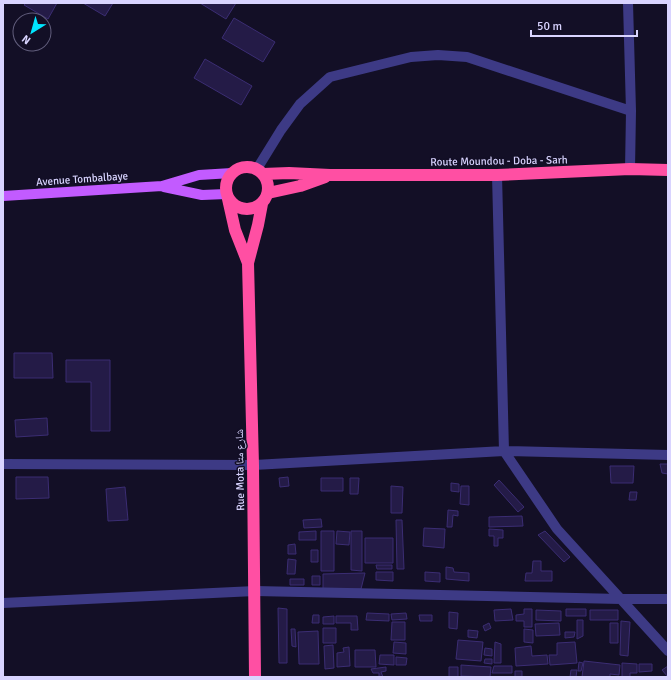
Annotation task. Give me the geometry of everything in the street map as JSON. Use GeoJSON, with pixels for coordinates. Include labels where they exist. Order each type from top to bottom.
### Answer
{"type":"FeatureCollection","features":[{"type":"Feature","properties":{"kind":"highway"},"geometry":{"type":"LineString","coordinates":[[248,167],[260,172],[266,180],[268,187],[268,194],[262,204],[248,263],[235,230],[227,196],[226,183],[232,173],[239,168],[248,167]]}},
{"type":"Feature","properties":{"kind":"highway","name":"Route Moundou - Doba - Sarh"},"geometry":{"type":"LineString","coordinates":[[260,172],[330,175],[497,175],[630,169],[668,170]]}},
{"type":"Feature","properties":{"kind":"highway","name":"Route Moundou - Doba - Sarh"},"geometry":{"type":"LineString","coordinates":[[268,194],[300,186],[330,175]]}},
{"type":"Feature","properties":{"kind":"highway"},"geometry":{"type":"LineString","coordinates":[[227,196],[238,208],[244,210],[250,210],[262,204]]}},
{"type":"Feature","properties":{"kind":"highway","name":"Rue Mota شارع متا"},"geometry":{"type":"LineString","coordinates":[[248,263],[256,591],[256,677]]}},
{"type":"Feature","properties":{"kind":"main road","name":"Avenue Tombalbaye"},"geometry":{"type":"LineString","coordinates":[[3,196],[162,186],[199,175],[232,173]]}},
{"type":"Feature","properties":{"kind":"main road","name":"Avenue Tombalbaye"},"geometry":{"type":"LineString","coordinates":[[162,186],[202,195],[227,196]]}},
{"type":"Feature","properties":{"kind":"street"},"geometry":{"type":"LineString","coordinates":[[628,3],[631,111],[630,169]]}},
{"type":"Feature","properties":{"kind":"street"},"geometry":{"type":"LineString","coordinates":[[260,172],[281,130],[300,104],[330,77],[412,57],[438,55],[467,57],[631,111]]}},
{"type":"Feature","properties":{"kind":"street"},"geometry":{"type":"LineString","coordinates":[[497,175],[504,451],[557,528],[668,651]]}},
{"type":"Feature","properties":{"kind":"street"},"geometry":{"type":"LineString","coordinates":[[3,464],[253,465],[504,451],[668,455]]}},
{"type":"Feature","properties":{"kind":"street"},"geometry":{"type":"LineString","coordinates":[[3,603],[256,591],[668,599]]}},
{"type":"Feature","properties":{"kind":"building"},"geometry":{"type":"Polygon","coordinates":[[[26,3],[57,3],[52,12],[36,12],[24,5],[26,3]]]}},
{"type":"Feature","properties":{"kind":"building"},"geometry":{"type":"Polygon","coordinates":[[[83,3],[113,3],[105,16],[83,3]]]}},
{"type":"Feature","properties":{"kind":"building"},"geometry":{"type":"Polygon","coordinates":[[[200,3],[236,3],[226,19],[200,3]]]}},
{"type":"Feature","properties":{"kind":"building"},"geometry":{"type":"Polygon","coordinates":[[[234,18],[275,42],[263,62],[222,38],[234,18]]]}},
{"type":"Feature","properties":{"kind":"building"},"geometry":{"type":"Polygon","coordinates":[[[205,59],[252,86],[241,105],[194,78],[205,59]]]}},
{"type":"Feature","properties":{"kind":"building"},"geometry":{"type":"Polygon","coordinates":[[[14,353],[52,353],[53,378],[14,378],[14,353]]]}},
{"type":"Feature","properties":{"kind":"building"},"geometry":{"type":"Polygon","coordinates":[[[66,360],[110,360],[110,431],[91,431],[91,382],[66,382],[66,360]]]}},
{"type":"Feature","properties":{"kind":"building"},"geometry":{"type":"Polygon","coordinates":[[[47,418],[48,435],[16,437],[15,420],[47,418]]]}},
{"type":"Feature","properties":{"kind":"building"},"geometry":{"type":"Polygon","coordinates":[[[660,464],[668,464],[668,474],[662,473],[660,464]]]}},
{"type":"Feature","properties":{"kind":"building"},"geometry":{"type":"Polygon","coordinates":[[[610,466],[634,466],[633,483],[611,483],[610,466]]]}},
{"type":"Feature","properties":{"kind":"building"},"geometry":{"type":"Polygon","coordinates":[[[16,477],[48,477],[49,498],[16,499],[16,477]]]}},
{"type":"Feature","properties":{"kind":"building"},"geometry":{"type":"Polygon","coordinates":[[[288,477],[289,486],[280,487],[279,478],[288,477]]]}},
{"type":"Feature","properties":{"kind":"building"},"geometry":{"type":"Polygon","coordinates":[[[321,478],[343,478],[343,491],[321,491],[321,478]]]}},
{"type":"Feature","properties":{"kind":"building"},"geometry":{"type":"Polygon","coordinates":[[[350,478],[359,478],[358,494],[350,494],[350,478]]]}},
{"type":"Feature","properties":{"kind":"building"},"geometry":{"type":"Polygon","coordinates":[[[499,480],[524,507],[518,512],[494,485],[499,480]]]}},
{"type":"Feature","properties":{"kind":"building"},"geometry":{"type":"Polygon","coordinates":[[[451,483],[459,484],[459,492],[451,491],[451,483]]]}},
{"type":"Feature","properties":{"kind":"building"},"geometry":{"type":"Polygon","coordinates":[[[391,486],[403,487],[402,513],[391,513],[391,486]]]}},
{"type":"Feature","properties":{"kind":"building"},"geometry":{"type":"Polygon","coordinates":[[[461,486],[469,486],[469,505],[460,504],[461,486]]]}},
{"type":"Feature","properties":{"kind":"building"},"geometry":{"type":"Polygon","coordinates":[[[125,487],[128,520],[108,521],[106,489],[125,487]]]}},
{"type":"Feature","properties":{"kind":"building"},"geometry":{"type":"Polygon","coordinates":[[[630,492],[637,492],[636,500],[629,500],[630,492]]]}},
{"type":"Feature","properties":{"kind":"building"},"geometry":{"type":"Polygon","coordinates":[[[448,510],[458,511],[458,516],[453,515],[452,527],[447,527],[448,510]]]}},
{"type":"Feature","properties":{"kind":"building"},"geometry":{"type":"Polygon","coordinates":[[[522,516],[523,526],[489,527],[489,517],[522,516]]]}},
{"type":"Feature","properties":{"kind":"building"},"geometry":{"type":"Polygon","coordinates":[[[321,519],[322,527],[304,528],[303,520],[321,519]]]}},
{"type":"Feature","properties":{"kind":"building"},"geometry":{"type":"Polygon","coordinates":[[[396,520],[402,520],[404,569],[397,569],[396,520]]]}},
{"type":"Feature","properties":{"kind":"building"},"geometry":{"type":"Polygon","coordinates":[[[424,528],[445,529],[444,548],[423,546],[424,528]]]}},
{"type":"Feature","properties":{"kind":"building"},"geometry":{"type":"Polygon","coordinates":[[[489,529],[503,530],[503,538],[498,538],[498,546],[494,546],[494,536],[489,536],[489,529]]]}},
{"type":"Feature","properties":{"kind":"building"},"geometry":{"type":"Polygon","coordinates":[[[316,531],[316,540],[299,540],[299,532],[316,531]]]}},
{"type":"Feature","properties":{"kind":"building"},"geometry":{"type":"Polygon","coordinates":[[[321,531],[334,531],[334,571],[321,571],[321,531]]]}},
{"type":"Feature","properties":{"kind":"building"},"geometry":{"type":"Polygon","coordinates":[[[337,531],[350,532],[349,545],[336,544],[337,531]]]}},
{"type":"Feature","properties":{"kind":"building"},"geometry":{"type":"Polygon","coordinates":[[[351,531],[362,531],[362,571],[351,570],[351,531]]]}},
{"type":"Feature","properties":{"kind":"building"},"geometry":{"type":"Polygon","coordinates":[[[545,531],[570,557],[564,562],[538,535],[545,531]]]}},
{"type":"Feature","properties":{"kind":"building"},"geometry":{"type":"Polygon","coordinates":[[[365,538],[393,538],[393,563],[365,563],[365,538]]]}},
{"type":"Feature","properties":{"kind":"building"},"geometry":{"type":"Polygon","coordinates":[[[295,544],[296,554],[288,554],[288,545],[295,544]]]}},
{"type":"Feature","properties":{"kind":"building"},"geometry":{"type":"Polygon","coordinates":[[[311,550],[318,550],[318,562],[311,562],[311,550]]]}},
{"type":"Feature","properties":{"kind":"building"},"geometry":{"type":"Polygon","coordinates":[[[288,559],[296,560],[295,574],[287,574],[288,559]]]}},
{"type":"Feature","properties":{"kind":"building"},"geometry":{"type":"Polygon","coordinates":[[[533,561],[541,561],[541,571],[552,571],[552,581],[525,581],[526,573],[532,573],[533,561]]]}},
{"type":"Feature","properties":{"kind":"building"},"geometry":{"type":"Polygon","coordinates":[[[376,565],[392,565],[392,569],[377,569],[376,565]]]}},
{"type":"Feature","properties":{"kind":"building"},"geometry":{"type":"Polygon","coordinates":[[[446,567],[453,568],[454,572],[469,573],[469,581],[446,579],[446,567]]]}},
{"type":"Feature","properties":{"kind":"building"},"geometry":{"type":"Polygon","coordinates":[[[376,572],[393,572],[393,581],[376,580],[376,572]]]}},
{"type":"Feature","properties":{"kind":"building"},"geometry":{"type":"Polygon","coordinates":[[[425,572],[440,573],[440,582],[425,581],[425,572]]]}},
{"type":"Feature","properties":{"kind":"building"},"geometry":{"type":"Polygon","coordinates":[[[365,573],[361,589],[323,589],[323,574],[365,573]]]}},
{"type":"Feature","properties":{"kind":"building"},"geometry":{"type":"Polygon","coordinates":[[[312,576],[320,576],[320,585],[312,585],[312,576]]]}},
{"type":"Feature","properties":{"kind":"building"},"geometry":{"type":"Polygon","coordinates":[[[290,579],[304,579],[304,585],[290,585],[290,579]]]}},
{"type":"Feature","properties":{"kind":"building"},"geometry":{"type":"Polygon","coordinates":[[[278,608],[287,609],[287,663],[279,663],[278,608]]]}},
{"type":"Feature","properties":{"kind":"building"},"geometry":{"type":"Polygon","coordinates":[[[511,609],[513,620],[495,621],[494,610],[511,609]]]}},
{"type":"Feature","properties":{"kind":"building"},"geometry":{"type":"Polygon","coordinates":[[[524,609],[532,609],[532,627],[524,627],[524,621],[516,621],[516,615],[524,614],[524,609]]]}},
{"type":"Feature","properties":{"kind":"building"},"geometry":{"type":"Polygon","coordinates":[[[566,609],[586,609],[586,616],[566,616],[566,609]]]}},
{"type":"Feature","properties":{"kind":"building"},"geometry":{"type":"Polygon","coordinates":[[[536,610],[561,611],[561,621],[536,620],[536,610]]]}},
{"type":"Feature","properties":{"kind":"building"},"geometry":{"type":"Polygon","coordinates":[[[590,610],[618,610],[618,620],[590,620],[590,610]]]}},
{"type":"Feature","properties":{"kind":"building"},"geometry":{"type":"Polygon","coordinates":[[[449,612],[458,613],[457,629],[449,628],[449,612]]]}},
{"type":"Feature","properties":{"kind":"building"},"geometry":{"type":"Polygon","coordinates":[[[367,613],[389,614],[389,621],[366,620],[367,613]]]}},
{"type":"Feature","properties":{"kind":"building"},"geometry":{"type":"Polygon","coordinates":[[[406,613],[407,619],[392,620],[391,614],[406,613]]]}},
{"type":"Feature","properties":{"kind":"building"},"geometry":{"type":"Polygon","coordinates":[[[313,615],[319,615],[319,623],[312,623],[313,615]]]}},
{"type":"Feature","properties":{"kind":"building"},"geometry":{"type":"Polygon","coordinates":[[[419,615],[432,615],[432,621],[420,621],[419,615]]]}},
{"type":"Feature","properties":{"kind":"building"},"geometry":{"type":"Polygon","coordinates":[[[334,616],[334,624],[323,624],[323,617],[334,616]]]}},
{"type":"Feature","properties":{"kind":"building"},"geometry":{"type":"Polygon","coordinates":[[[336,616],[357,616],[358,630],[351,630],[351,623],[336,623],[336,616]]]}},
{"type":"Feature","properties":{"kind":"building"},"geometry":{"type":"Polygon","coordinates":[[[577,620],[583,620],[583,636],[577,639],[577,620]]]}},
{"type":"Feature","properties":{"kind":"building"},"geometry":{"type":"Polygon","coordinates":[[[621,621],[630,622],[628,656],[620,655],[621,621]]]}},
{"type":"Feature","properties":{"kind":"building"},"geometry":{"type":"Polygon","coordinates":[[[392,622],[405,622],[405,640],[391,640],[392,622]]]}},
{"type":"Feature","properties":{"kind":"building"},"geometry":{"type":"Polygon","coordinates":[[[489,623],[491,628],[485,631],[483,626],[489,623]]]}},
{"type":"Feature","properties":{"kind":"building"},"geometry":{"type":"Polygon","coordinates":[[[559,623],[560,635],[536,636],[535,624],[559,623]]]}},
{"type":"Feature","properties":{"kind":"building"},"geometry":{"type":"Polygon","coordinates":[[[610,623],[618,623],[618,643],[610,643],[610,623]]]}},
{"type":"Feature","properties":{"kind":"building"},"geometry":{"type":"Polygon","coordinates":[[[323,628],[336,628],[336,643],[323,643],[323,628]]]}},
{"type":"Feature","properties":{"kind":"building"},"geometry":{"type":"Polygon","coordinates":[[[291,629],[295,629],[296,647],[292,646],[291,629]]]}},
{"type":"Feature","properties":{"kind":"building"},"geometry":{"type":"Polygon","coordinates":[[[524,629],[533,630],[533,643],[524,642],[524,629]]]}},
{"type":"Feature","properties":{"kind":"building"},"geometry":{"type":"Polygon","coordinates":[[[468,630],[478,631],[477,638],[468,637],[468,630]]]}},
{"type":"Feature","properties":{"kind":"building"},"geometry":{"type":"Polygon","coordinates":[[[318,631],[319,664],[299,664],[298,632],[318,631]]]}},
{"type":"Feature","properties":{"kind":"building"},"geometry":{"type":"Polygon","coordinates":[[[565,632],[575,632],[574,637],[565,638],[565,632]]]}},
{"type":"Feature","properties":{"kind":"building"},"geometry":{"type":"Polygon","coordinates":[[[458,640],[483,642],[481,661],[456,659],[458,640]]]}},
{"type":"Feature","properties":{"kind":"building"},"geometry":{"type":"Polygon","coordinates":[[[394,642],[406,643],[406,654],[393,653],[394,642]]]}},
{"type":"Feature","properties":{"kind":"building"},"geometry":{"type":"Polygon","coordinates":[[[495,642],[501,644],[501,663],[494,663],[495,642]]]}},
{"type":"Feature","properties":{"kind":"building"},"geometry":{"type":"Polygon","coordinates":[[[575,642],[577,663],[550,665],[549,655],[557,655],[557,643],[575,642]]]}},
{"type":"Feature","properties":{"kind":"building"},"geometry":{"type":"Polygon","coordinates":[[[333,645],[334,668],[325,669],[324,646],[333,645]]]}},
{"type":"Feature","properties":{"kind":"building"},"geometry":{"type":"Polygon","coordinates":[[[531,646],[532,656],[547,655],[548,664],[516,666],[515,648],[531,646]]]}},
{"type":"Feature","properties":{"kind":"building"},"geometry":{"type":"Polygon","coordinates":[[[349,647],[350,666],[337,667],[337,653],[344,652],[343,648],[349,647]]]}},
{"type":"Feature","properties":{"kind":"building"},"geometry":{"type":"Polygon","coordinates":[[[485,648],[492,649],[492,656],[484,655],[485,648]]]}},
{"type":"Feature","properties":{"kind":"building"},"geometry":{"type":"Polygon","coordinates":[[[355,650],[375,650],[376,667],[355,667],[355,650]]]}},
{"type":"Feature","properties":{"kind":"building"},"geometry":{"type":"Polygon","coordinates":[[[380,655],[394,655],[394,665],[379,664],[380,655]]]}},
{"type":"Feature","properties":{"kind":"building"},"geometry":{"type":"Polygon","coordinates":[[[396,657],[407,658],[406,665],[396,665],[396,657]]]}},
{"type":"Feature","properties":{"kind":"building"},"geometry":{"type":"Polygon","coordinates":[[[485,659],[492,659],[492,664],[484,663],[485,659]]]}},
{"type":"Feature","properties":{"kind":"building"},"geometry":{"type":"Polygon","coordinates":[[[584,661],[620,665],[619,675],[610,674],[610,677],[582,677],[584,661]]]}},
{"type":"Feature","properties":{"kind":"building"},"geometry":{"type":"Polygon","coordinates":[[[579,662],[583,663],[581,671],[578,671],[579,662]]]}},
{"type":"Feature","properties":{"kind":"building"},"geometry":{"type":"Polygon","coordinates":[[[622,663],[637,664],[637,673],[630,673],[630,677],[622,677],[622,663]]]}},
{"type":"Feature","properties":{"kind":"building"},"geometry":{"type":"Polygon","coordinates":[[[639,664],[652,664],[652,671],[639,672],[639,664]]]}},
{"type":"Feature","properties":{"kind":"building"},"geometry":{"type":"Polygon","coordinates":[[[461,665],[491,667],[490,677],[461,676],[461,665]]]}},
{"type":"Feature","properties":{"kind":"building"},"geometry":{"type":"Polygon","coordinates":[[[494,666],[512,666],[512,673],[492,673],[494,666]]]}},
{"type":"Feature","properties":{"kind":"building"},"geometry":{"type":"Polygon","coordinates":[[[668,666],[668,677],[662,670],[668,666]]]}},
{"type":"Feature","properties":{"kind":"building"},"geometry":{"type":"Polygon","coordinates":[[[386,667],[386,671],[381,672],[383,677],[379,677],[379,673],[373,673],[371,669],[386,667]]]}},
{"type":"Feature","properties":{"kind":"building"},"geometry":{"type":"Polygon","coordinates":[[[449,667],[458,667],[458,677],[449,677],[449,667]]]}},
{"type":"Feature","properties":{"kind":"building"},"geometry":{"type":"Polygon","coordinates":[[[571,670],[577,670],[576,677],[570,677],[571,670]]]}},
{"type":"Feature","properties":{"kind":"building"},"geometry":{"type":"Polygon","coordinates":[[[515,671],[522,671],[522,677],[515,677],[515,671]]]}}]}
